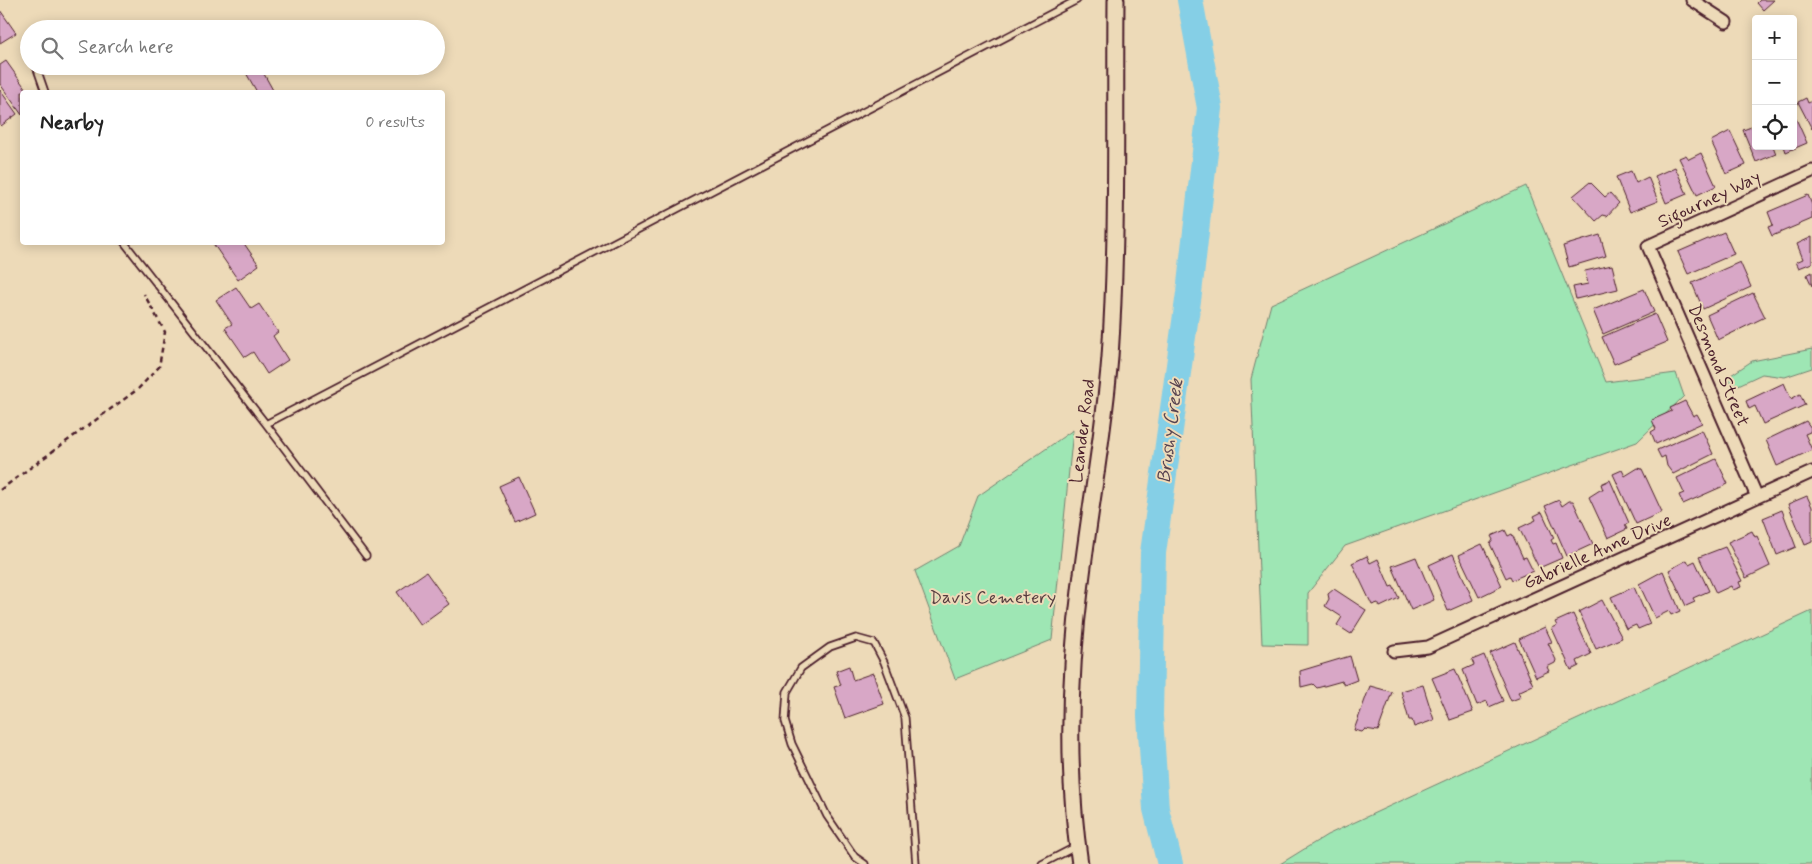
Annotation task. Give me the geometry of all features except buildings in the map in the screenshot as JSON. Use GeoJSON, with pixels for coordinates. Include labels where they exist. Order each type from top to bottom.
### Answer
{"type":"FeatureCollection","features":[{"type":"Feature","properties":{"kind":"main road","name":"Leander Road"},"geometry":{"type":"LineString","coordinates":[[1080,864],[1072,795],[1070,728],[1074,645],[1081,581],[1100,451],[1110,357],[1114,263],[1116,0]]}},
{"type":"Feature","properties":{"kind":"street"},"geometry":{"type":"LineString","coordinates":[[1692,0],[1726,22]]}},
{"type":"Feature","properties":{"kind":"street","name":"Sigourney Way"},"geometry":{"type":"LineString","coordinates":[[1648,246],[1812,171]]}},
{"type":"Feature","properties":{"kind":"street","name":"Desmond Street"},"geometry":{"type":"LineString","coordinates":[[1648,246],[1757,497]]}},
{"type":"Feature","properties":{"kind":"street","name":"Gabrielle Anne Drive"},"geometry":{"type":"LineString","coordinates":[[1394,651],[1428,646],[1812,472]]}},
{"type":"Feature","properties":{"kind":"lane"},"geometry":{"type":"LineString","coordinates":[[266,424],[1077,0]]}},
{"type":"Feature","properties":{"kind":"lane"},"geometry":{"type":"LineString","coordinates":[[39,75],[43,90]]}},
{"type":"Feature","properties":{"kind":"lane"},"geometry":{"type":"LineString","coordinates":[[126,245],[366,556]]}},
{"type":"Feature","properties":{"kind":"lane"},"geometry":{"type":"LineString","coordinates":[[865,864],[855,857],[827,816],[792,744],[785,721],[787,692],[800,668],[830,647],[856,638],[874,643],[884,662],[905,718],[916,864]]}},
{"type":"Feature","properties":{"kind":"lane"},"geometry":{"type":"LineString","coordinates":[[1042,864],[1077,846]]}},
{"type":"Feature","properties":{"kind":"path"},"geometry":{"type":"LineString","coordinates":[[0,490],[138,389],[159,367],[165,332],[144,294]]}},
{"type":"Feature","properties":{"kind":"green space"},"geometry":{"type":"Polygon","coordinates":[[[1526,186],[1606,382],[1676,373],[1684,396],[1637,442],[1345,546],[1308,593],[1308,645],[1262,644],[1251,379],[1271,304],[1526,186]]]}},
{"type":"Feature","properties":{"kind":"green space"},"geometry":{"type":"Polygon","coordinates":[[[1812,349],[1812,368],[1785,377],[1762,374],[1732,388],[1728,377],[1752,361],[1812,349]]]}},
{"type":"Feature","properties":{"kind":"green space","name":"Davis Cemetery"},"geometry":{"type":"Polygon","coordinates":[[[1073,430],[1052,640],[955,679],[915,571],[959,546],[978,496],[1073,430]]]}},
{"type":"Feature","properties":{"kind":"green space"},"geometry":{"type":"Polygon","coordinates":[[[1812,611],[1812,864],[1280,864],[1327,835],[1812,611]]]}},
{"type":"Feature","properties":{"kind":"waterway","name":"Brushy Creek"},"geometry":{"type":"LineString","coordinates":[[1170,864],[1156,809],[1150,716],[1153,553],[1189,293],[1210,108],[1190,0]]}}]}
